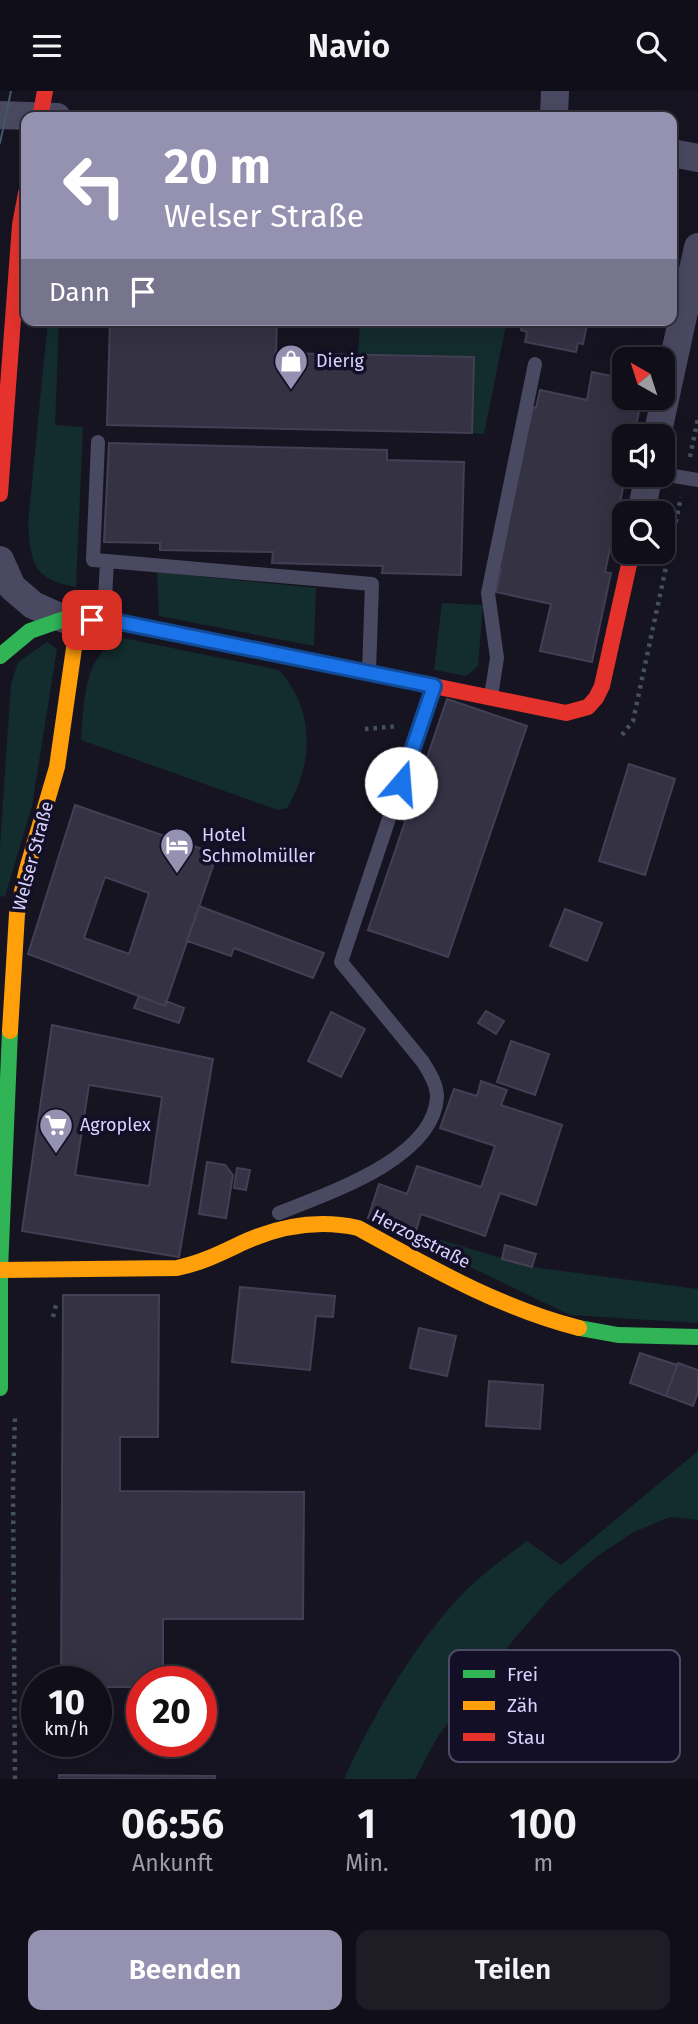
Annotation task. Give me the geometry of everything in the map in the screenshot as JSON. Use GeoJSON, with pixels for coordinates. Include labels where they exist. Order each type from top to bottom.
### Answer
{"type":"FeatureCollection","features":[{"type":"Feature","properties":{"kind":"street"},"geometry":{"type":"LineString","coordinates":[[41,112],[45,91]]}},
{"type":"Feature","properties":{"kind":"street"},"geometry":{"type":"LineString","coordinates":[[554,112],[555,91]]}},
{"type":"Feature","properties":{"kind":"street"},"geometry":{"type":"LineString","coordinates":[[0,115],[21,116]]}},
{"type":"Feature","properties":{"kind":"street"},"geometry":{"type":"LineString","coordinates":[[677,154],[698,158]]}},
{"type":"Feature","properties":{"kind":"street"},"geometry":{"type":"LineString","coordinates":[[0,494],[21,220]]}},
{"type":"Feature","properties":{"kind":"street"},"geometry":{"type":"LineString","coordinates":[[660,424],[683,341],[698,247]]}},
{"type":"Feature","properties":{"kind":"street"},"geometry":{"type":"LineString","coordinates":[[0,560],[12,587],[33,604],[71,619],[104,621],[566,713],[581,711],[591,706],[599,695],[629,564]]}},
{"type":"Feature","properties":{"kind":"street"},"geometry":{"type":"LineString","coordinates":[[0,656],[30,631],[71,619]]}},
{"type":"Feature","properties":{"kind":"street","name":"Welser Straße"},"geometry":{"type":"LineString","coordinates":[[0,1388],[0,1270],[13,954],[17,914],[27,869],[57,767],[71,619]]}},
{"type":"Feature","properties":{"kind":"street","name":"Herzogstraße"},"geometry":{"type":"LineString","coordinates":[[0,1270],[177,1268],[216,1258],[244,1242],[303,1225],[342,1223],[358,1228],[467,1284],[538,1315],[592,1332],[698,1337]]}},
{"type":"Feature","properties":{"kind":"lane"},"geometry":{"type":"LineString","coordinates":[[491,698],[497,658],[488,593],[535,364]]}},
{"type":"Feature","properties":{"kind":"lane"},"geometry":{"type":"LineString","coordinates":[[98,442],[93,560],[372,584],[369,673]]}},
{"type":"Feature","properties":{"kind":"lane"},"geometry":{"type":"LineString","coordinates":[[104,621],[107,561]]}},
{"type":"Feature","properties":{"kind":"lane"},"geometry":{"type":"LineString","coordinates":[[244,1242],[253,1227],[265,1219],[338,1191],[389,1162],[411,1144],[432,1115],[437,1096],[433,1080],[423,1062],[341,963],[434,686]]}},
{"type":"Feature","properties":{"kind":"path"},"geometry":{"type":"LineString","coordinates":[[622,735],[633,722],[692,479],[698,418]]}},
{"type":"Feature","properties":{"kind":"path"},"geometry":{"type":"LineString","coordinates":[[365,729],[402,726],[418,732]]}},
{"type":"Feature","properties":{"kind":"path"},"geometry":{"type":"LineString","coordinates":[[53,1317],[59,1294]]}},
{"type":"Feature","properties":{"kind":"green space"},"geometry":{"type":"Polygon","coordinates":[[[47,326],[59,326],[55,425],[83,427],[76,587],[51,579],[37,567],[33,559],[28,523],[47,326]]]}},
{"type":"Feature","properties":{"kind":"green space"},"geometry":{"type":"Polygon","coordinates":[[[360,326],[506,326],[484,434],[472,433],[474,357],[358,355],[360,326]]]}},
{"type":"Feature","properties":{"kind":"green space"},"geometry":{"type":"Polygon","coordinates":[[[157,572],[316,588],[314,646],[159,616],[157,572]]]}},
{"type":"Feature","properties":{"kind":"green space"},"geometry":{"type":"Polygon","coordinates":[[[442,603],[483,605],[478,666],[466,676],[434,670],[442,603]]]}},
{"type":"Feature","properties":{"kind":"green space"},"geometry":{"type":"Polygon","coordinates":[[[123,638],[279,670],[299,702],[307,737],[302,773],[287,808],[278,810],[81,740],[85,695],[93,667],[110,645],[123,638]]]}},
{"type":"Feature","properties":{"kind":"green space"},"geometry":{"type":"Polygon","coordinates":[[[47,642],[57,649],[32,806],[5,897],[0,896],[0,846],[11,684],[18,662],[47,642]]]}},
{"type":"Feature","properties":{"kind":"green space"},"geometry":{"type":"Polygon","coordinates":[[[368,1218],[532,1267],[698,1289],[698,1323],[570,1315],[368,1218]]]}},
{"type":"Feature","properties":{"kind":"green space"},"geometry":{"type":"Polygon","coordinates":[[[698,1451],[698,1520],[670,1517],[634,1532],[596,1557],[552,1596],[505,1650],[449,1650],[449,1722],[438,1736],[415,1779],[344,1779],[379,1710],[406,1666],[436,1624],[470,1587],[527,1541],[561,1565],[698,1451]]]}},
{"type":"Feature","properties":{"kind":"building","name":"Dierig"},"geometry":{"type":"Polygon","coordinates":[[[110,326],[277,326],[276,353],[474,357],[472,433],[107,425],[110,326]]]}},
{"type":"Feature","properties":{"kind":"building"},"geometry":{"type":"Polygon","coordinates":[[[522,326],[587,326],[583,344],[578,343],[576,352],[525,342],[527,332],[521,330],[522,326]]]}},
{"type":"Feature","properties":{"kind":"building"},"geometry":{"type":"Polygon","coordinates":[[[592,372],[612,376],[612,410],[639,410],[636,424],[612,424],[612,487],[623,487],[620,501],[612,501],[612,539],[605,572],[611,573],[592,662],[540,651],[551,604],[496,592],[501,570],[498,570],[533,407],[536,408],[540,390],[587,400],[592,372]]]}},
{"type":"Feature","properties":{"kind":"building"},"geometry":{"type":"Polygon","coordinates":[[[109,443],[387,450],[387,460],[464,462],[461,575],[382,573],[383,566],[272,563],[273,552],[160,550],[160,543],[104,542],[109,443]]]}},
{"type":"Feature","properties":{"kind":"building"},"geometry":{"type":"Polygon","coordinates":[[[447,699],[527,726],[448,957],[368,930],[447,699]]]}},
{"type":"Feature","properties":{"kind":"building"},"geometry":{"type":"Polygon","coordinates":[[[629,764],[675,779],[645,875],[599,861],[629,764]]]}},
{"type":"Feature","properties":{"kind":"building"},"geometry":{"type":"Polygon","coordinates":[[[75,805],[217,854],[165,1006],[28,954],[75,805]],[[105,877],[84,938],[129,954],[149,893],[105,877]]]}},
{"type":"Feature","properties":{"kind":"building"},"geometry":{"type":"Polygon","coordinates":[[[199,906],[324,953],[313,978],[234,948],[231,956],[187,941],[199,906]]]}},
{"type":"Feature","properties":{"kind":"building"},"geometry":{"type":"Polygon","coordinates":[[[565,909],[602,923],[587,961],[550,946],[565,909]]]}},
{"type":"Feature","properties":{"kind":"building"},"geometry":{"type":"Polygon","coordinates":[[[139,996],[165,1006],[166,1001],[184,1008],[179,1023],[134,1008],[139,996]]]}},
{"type":"Feature","properties":{"kind":"building"},"geometry":{"type":"Polygon","coordinates":[[[486,1011],[504,1021],[496,1034],[478,1023],[486,1011]]]}},
{"type":"Feature","properties":{"kind":"building"},"geometry":{"type":"Polygon","coordinates":[[[331,1012],[365,1029],[341,1077],[308,1061],[331,1012]]]}},
{"type":"Feature","properties":{"kind":"building","name":"Agroplex"},"geometry":{"type":"Polygon","coordinates":[[[52,1025],[213,1059],[179,1257],[22,1231],[52,1025]],[[89,1085],[75,1175],[149,1186],[162,1097],[89,1085]]]}},
{"type":"Feature","properties":{"kind":"building"},"geometry":{"type":"Polygon","coordinates":[[[511,1041],[549,1054],[535,1095],[497,1082],[511,1041]]]}},
{"type":"Feature","properties":{"kind":"building"},"geometry":{"type":"Polygon","coordinates":[[[481,1081],[507,1090],[501,1105],[562,1125],[536,1205],[500,1193],[485,1236],[421,1214],[415,1234],[368,1218],[379,1184],[407,1194],[417,1166],[481,1187],[495,1146],[440,1128],[454,1089],[477,1096],[481,1081]]]}},
{"type":"Feature","properties":{"kind":"building"},"geometry":{"type":"Polygon","coordinates":[[[207,1162],[225,1165],[233,1175],[226,1218],[199,1214],[207,1162]]]}},
{"type":"Feature","properties":{"kind":"building"},"geometry":{"type":"Polygon","coordinates":[[[237,1168],[250,1170],[246,1190],[234,1188],[237,1168]]]}},
{"type":"Feature","properties":{"kind":"building"},"geometry":{"type":"Polygon","coordinates":[[[505,1245],[536,1254],[532,1267],[502,1259],[505,1245]]]}},
{"type":"Feature","properties":{"kind":"building"},"geometry":{"type":"Polygon","coordinates":[[[240,1287],[335,1296],[333,1317],[316,1316],[310,1370],[232,1362],[240,1287]]]}},
{"type":"Feature","properties":{"kind":"building"},"geometry":{"type":"Polygon","coordinates":[[[63,1295],[159,1295],[158,1437],[120,1437],[120,1491],[304,1492],[303,1619],[163,1619],[163,1666],[126,1666],[126,1687],[112,1687],[112,1666],[61,1666],[63,1295]]]}},
{"type":"Feature","properties":{"kind":"building"},"geometry":{"type":"Polygon","coordinates":[[[419,1328],[456,1336],[447,1376],[410,1368],[419,1328]]]}},
{"type":"Feature","properties":{"kind":"building"},"geometry":{"type":"Polygon","coordinates":[[[640,1353],[677,1365],[666,1396],[630,1383],[640,1353]]]}},
{"type":"Feature","properties":{"kind":"building"},"geometry":{"type":"Polygon","coordinates":[[[678,1363],[698,1370],[698,1392],[693,1406],[666,1396],[678,1363]]]}},
{"type":"Feature","properties":{"kind":"building"},"geometry":{"type":"Polygon","coordinates":[[[489,1381],[543,1385],[540,1429],[486,1426],[489,1381]]]}},
{"type":"Feature","properties":{"kind":"building"},"geometry":{"type":"Polygon","coordinates":[[[59,1775],[215,1776],[215,1779],[59,1779],[59,1775]]]}},
{"type":"Feature","properties":{"kind":"tram line"},"geometry":{"type":"LineString","coordinates":[[0,143],[11,91]]}},
{"type":"Feature","properties":{"kind":"traffic: fast"},"geometry":{"type":"LineString","coordinates":[[0,656],[30,631],[64,619],[114,621],[380,675]]}},
{"type":"Feature","properties":{"kind":"traffic: fast"},"geometry":{"type":"LineString","coordinates":[[0,1388],[0,1270],[10,1031]]}},
{"type":"Feature","properties":{"kind":"traffic: fast"},"geometry":{"type":"LineString","coordinates":[[579,1328],[618,1335],[698,1337]]}},
{"type":"Feature","properties":{"kind":"traffic: slow"},"geometry":{"type":"LineString","coordinates":[[10,1031],[17,914],[27,869],[57,767],[78,620]]}},
{"type":"Feature","properties":{"kind":"traffic: slow"},"geometry":{"type":"LineString","coordinates":[[0,1270],[177,1268],[203,1261],[256,1237],[284,1228],[313,1224],[343,1225],[358,1228],[438,1272],[493,1298],[579,1328]]}},
{"type":"Feature","properties":{"kind":"traffic: jam"},"geometry":{"type":"LineString","coordinates":[[41,112],[45,91]]}},
{"type":"Feature","properties":{"kind":"traffic: jam"},"geometry":{"type":"LineString","coordinates":[[0,494],[21,220]]}},
{"type":"Feature","properties":{"kind":"traffic: jam"},"geometry":{"type":"LineString","coordinates":[[380,675],[566,713],[588,707],[602,686],[629,564]]}},
{"type":"Feature","properties":{"kind":"place","name":"Dierig"},"geometry":{"type":"Point","coordinates":[291,391]}},
{"type":"Feature","properties":{"kind":"place","name":"Hotel Schmolmüller"},"geometry":{"type":"Point","coordinates":[177,875]}},
{"type":"Feature","properties":{"kind":"place","name":"Agroplex"},"geometry":{"type":"Point","coordinates":[56,1155]}},
{"type":"Feature","properties":{"kind":"route"},"geometry":{"type":"LineString","coordinates":[[92,620],[114,621],[434,686],[401,783]]}}]}
